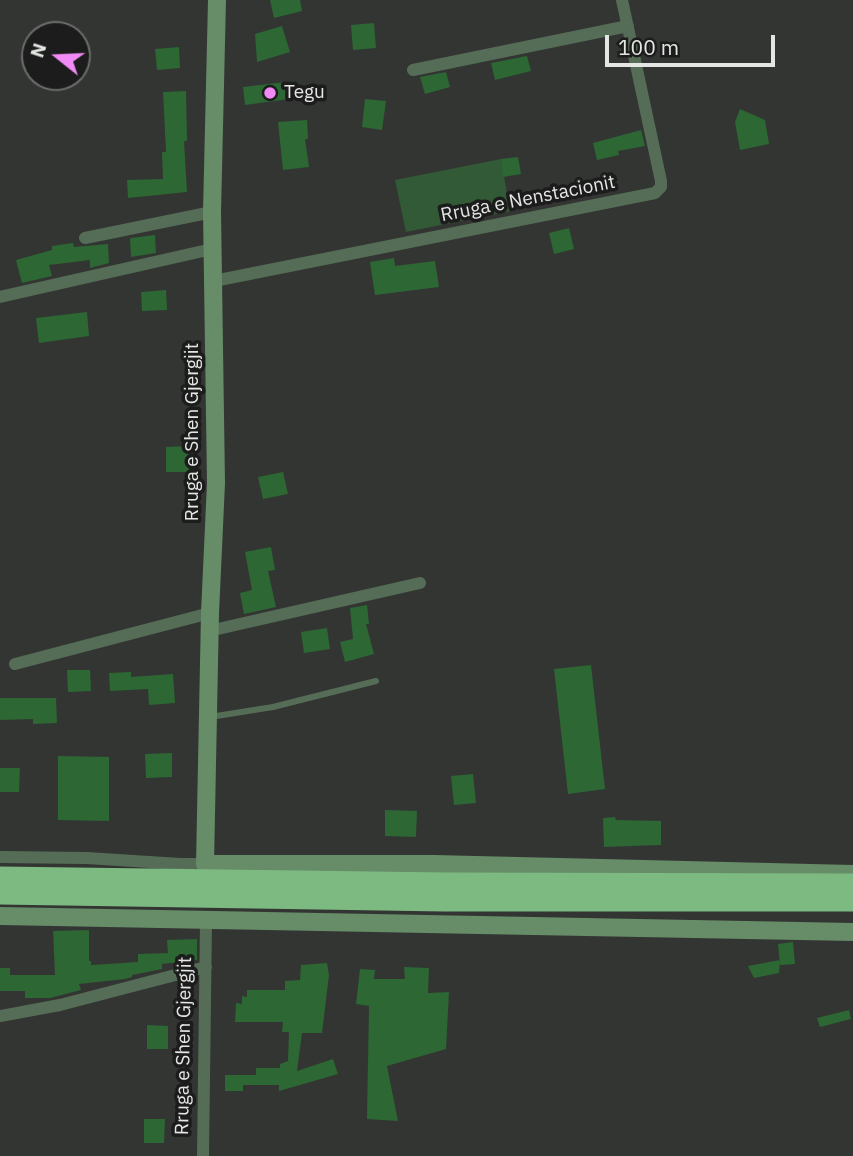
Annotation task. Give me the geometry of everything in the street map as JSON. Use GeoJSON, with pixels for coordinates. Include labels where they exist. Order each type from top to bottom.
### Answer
{"type":"FeatureCollection","features":[{"type":"Feature","properties":{"kind":"highway"},"geometry":{"type":"LineString","coordinates":[[0,877],[447,883],[853,884]]}},
{"type":"Feature","properties":{"kind":"highway"},"geometry":{"type":"LineString","coordinates":[[0,894],[445,901],[853,901]]}},
{"type":"Feature","properties":{"kind":"street","name":"Rruga e Shen Gjergjit"},"geometry":{"type":"LineString","coordinates":[[205,864],[209,622],[216,483],[212,212],[217,0]]}},
{"type":"Feature","properties":{"kind":"street","name":"Rruga e Nenstacionit"},"geometry":{"type":"LineString","coordinates":[[214,281],[655,193],[661,180],[622,0]]}},
{"type":"Feature","properties":{"kind":"street"},"geometry":{"type":"LineString","coordinates":[[413,70],[628,26]]}},
{"type":"Feature","properties":{"kind":"street"},"geometry":{"type":"LineString","coordinates":[[85,238],[212,212]]}},
{"type":"Feature","properties":{"kind":"street"},"geometry":{"type":"LineString","coordinates":[[0,297],[212,249]]}},
{"type":"Feature","properties":{"kind":"street"},"geometry":{"type":"LineString","coordinates":[[15,664],[209,622],[420,583]]}},
{"type":"Feature","properties":{"kind":"street"},"geometry":{"type":"LineString","coordinates":[[0,857],[87,858],[180,864],[434,864],[853,874]]}},
{"type":"Feature","properties":{"kind":"street"},"geometry":{"type":"LineString","coordinates":[[0,916],[206,929],[407,922],[853,932]]}},
{"type":"Feature","properties":{"kind":"street","name":"Rruga e Shen Gjergjit"},"geometry":{"type":"LineString","coordinates":[[203,1156],[206,929]]}},
{"type":"Feature","properties":{"kind":"street"},"geometry":{"type":"LineString","coordinates":[[0,1016],[107,994],[206,967]]}},
{"type":"Feature","properties":{"kind":"lane"},"geometry":{"type":"LineString","coordinates":[[208,717],[273,707],[376,681]]}},
{"type":"Feature","properties":{"kind":"green space"},"geometry":{"type":"Polygon","coordinates":[[[501,159],[510,211],[406,232],[395,180],[501,159]]]}},
{"type":"Feature","properties":{"kind":"building"},"geometry":{"type":"Polygon","coordinates":[[[270,0],[300,0],[302,11],[274,18],[270,0]]]}},
{"type":"Feature","properties":{"kind":"building"},"geometry":{"type":"Polygon","coordinates":[[[374,23],[376,48],[353,50],[351,25],[374,23]]]}},
{"type":"Feature","properties":{"kind":"building"},"geometry":{"type":"Polygon","coordinates":[[[282,26],[290,52],[257,62],[255,34],[282,26]]]}},
{"type":"Feature","properties":{"kind":"building"},"geometry":{"type":"Polygon","coordinates":[[[179,47],[180,68],[157,70],[155,49],[179,47]]]}},
{"type":"Feature","properties":{"kind":"building"},"geometry":{"type":"Polygon","coordinates":[[[527,56],[531,71],[495,80],[491,63],[527,56]]]}},
{"type":"Feature","properties":{"kind":"building"},"geometry":{"type":"Polygon","coordinates":[[[446,72],[450,87],[425,94],[420,77],[446,72]]]}},
{"type":"Feature","properties":{"kind":"building","name":"Tegu"},"geometry":{"type":"Polygon","coordinates":[[[294,81],[297,98],[245,105],[243,87],[294,81]]]}},
{"type":"Feature","properties":{"kind":"building"},"geometry":{"type":"Polygon","coordinates":[[[186,91],[187,141],[184,141],[187,192],[128,198],[127,180],[163,179],[162,152],[166,152],[163,92],[186,91]]]}},
{"type":"Feature","properties":{"kind":"building"},"geometry":{"type":"Polygon","coordinates":[[[365,99],[386,101],[382,130],[362,127],[365,99]]]}},
{"type":"Feature","properties":{"kind":"building"},"geometry":{"type":"Polygon","coordinates":[[[740,109],[765,120],[769,144],[740,150],[735,122],[740,109]]]}},
{"type":"Feature","properties":{"kind":"building"},"geometry":{"type":"Polygon","coordinates":[[[307,120],[308,139],[305,139],[309,167],[283,170],[278,122],[307,120]]]}},
{"type":"Feature","properties":{"kind":"building"},"geometry":{"type":"Polygon","coordinates":[[[641,130],[645,146],[618,151],[619,155],[597,160],[593,143],[641,130]]]}},
{"type":"Feature","properties":{"kind":"building"},"geometry":{"type":"Polygon","coordinates":[[[518,157],[521,174],[503,177],[501,159],[518,157]]]}},
{"type":"Feature","properties":{"kind":"building"},"geometry":{"type":"Polygon","coordinates":[[[569,228],[574,249],[554,254],[549,233],[569,228]]]}},
{"type":"Feature","properties":{"kind":"building"},"geometry":{"type":"Polygon","coordinates":[[[155,235],[156,253],[131,257],[130,238],[155,235]]]}},
{"type":"Feature","properties":{"kind":"building"},"geometry":{"type":"Polygon","coordinates":[[[73,243],[74,247],[108,244],[109,263],[90,268],[90,260],[49,265],[52,276],[22,283],[16,260],[52,250],[52,246],[73,243]]]}},
{"type":"Feature","properties":{"kind":"building"},"geometry":{"type":"Polygon","coordinates":[[[394,258],[395,266],[435,261],[439,287],[375,295],[370,262],[394,258]]]}},
{"type":"Feature","properties":{"kind":"building"},"geometry":{"type":"Polygon","coordinates":[[[166,290],[167,310],[142,311],[141,292],[166,290]]]}},
{"type":"Feature","properties":{"kind":"building"},"geometry":{"type":"Polygon","coordinates":[[[87,312],[89,336],[39,343],[36,318],[87,312]]]}},
{"type":"Feature","properties":{"kind":"building"},"geometry":{"type":"Polygon","coordinates":[[[188,446],[189,472],[166,472],[166,447],[188,446]]]}},
{"type":"Feature","properties":{"kind":"building"},"geometry":{"type":"Polygon","coordinates":[[[283,472],[288,494],[263,499],[258,477],[283,472]]]}},
{"type":"Feature","properties":{"kind":"building"},"geometry":{"type":"Polygon","coordinates":[[[271,547],[275,570],[268,571],[276,607],[244,614],[240,593],[252,590],[245,552],[271,547]]]}},
{"type":"Feature","properties":{"kind":"building"},"geometry":{"type":"Polygon","coordinates":[[[367,605],[369,624],[366,624],[374,654],[345,662],[340,642],[353,639],[350,608],[367,605]]]}},
{"type":"Feature","properties":{"kind":"building"},"geometry":{"type":"Polygon","coordinates":[[[327,628],[330,649],[304,653],[301,632],[327,628]]]}},
{"type":"Feature","properties":{"kind":"building"},"geometry":{"type":"Polygon","coordinates":[[[591,665],[605,789],[568,794],[554,669],[591,665]]]}},
{"type":"Feature","properties":{"kind":"building"},"geometry":{"type":"Polygon","coordinates":[[[67,670],[90,670],[91,691],[68,692],[67,670]]]}},
{"type":"Feature","properties":{"kind":"building"},"geometry":{"type":"Polygon","coordinates":[[[131,672],[131,677],[173,674],[175,703],[149,705],[148,689],[110,691],[109,673],[131,672]]]}},
{"type":"Feature","properties":{"kind":"building"},"geometry":{"type":"Polygon","coordinates":[[[0,698],[56,698],[57,723],[33,724],[33,719],[0,720],[0,698]]]}},
{"type":"Feature","properties":{"kind":"building"},"geometry":{"type":"Polygon","coordinates":[[[172,753],[172,777],[146,778],[145,754],[172,753]]]}},
{"type":"Feature","properties":{"kind":"building"},"geometry":{"type":"Polygon","coordinates":[[[58,756],[109,757],[109,821],[58,820],[58,756]]]}},
{"type":"Feature","properties":{"kind":"building"},"geometry":{"type":"Polygon","coordinates":[[[0,768],[20,768],[19,792],[0,792],[0,768]]]}},
{"type":"Feature","properties":{"kind":"building"},"geometry":{"type":"Polygon","coordinates":[[[473,774],[476,803],[454,805],[451,776],[473,774]]]}},
{"type":"Feature","properties":{"kind":"building"},"geometry":{"type":"Polygon","coordinates":[[[385,810],[417,811],[416,837],[385,836],[385,810]]]}},
{"type":"Feature","properties":{"kind":"building"},"geometry":{"type":"Polygon","coordinates":[[[615,817],[616,820],[661,821],[661,845],[604,847],[603,818],[615,817]]]}},
{"type":"Feature","properties":{"kind":"building"},"geometry":{"type":"Polygon","coordinates":[[[89,930],[91,965],[138,962],[138,954],[168,953],[167,940],[197,939],[197,960],[162,964],[162,969],[125,979],[79,984],[81,990],[50,998],[25,998],[25,991],[0,991],[0,968],[10,968],[10,975],[55,975],[53,931],[89,930]]]}},
{"type":"Feature","properties":{"kind":"building"},"geometry":{"type":"Polygon","coordinates":[[[793,942],[795,964],[780,965],[778,944],[793,942]]]}},
{"type":"Feature","properties":{"kind":"building"},"geometry":{"type":"Polygon","coordinates":[[[780,960],[779,973],[754,978],[748,966],[780,960]]]}},
{"type":"Feature","properties":{"kind":"building"},"geometry":{"type":"Polygon","coordinates":[[[327,963],[329,975],[322,1033],[302,1033],[297,1071],[333,1059],[338,1074],[279,1091],[279,1085],[243,1085],[243,1091],[225,1091],[225,1075],[256,1075],[256,1068],[280,1068],[280,1064],[288,1061],[289,1032],[282,1032],[283,1022],[235,1022],[236,1003],[242,1004],[242,996],[247,997],[247,990],[285,990],[285,981],[300,980],[301,965],[327,963]]]}},
{"type":"Feature","properties":{"kind":"building"},"geometry":{"type":"Polygon","coordinates":[[[404,967],[429,968],[428,993],[449,992],[446,1049],[387,1066],[398,1121],[367,1119],[369,1006],[356,1004],[360,969],[375,970],[374,979],[405,979],[404,967]]]}},
{"type":"Feature","properties":{"kind":"building"},"geometry":{"type":"Polygon","coordinates":[[[849,1010],[851,1019],[820,1027],[817,1018],[849,1010]]]}},
{"type":"Feature","properties":{"kind":"building"},"geometry":{"type":"Polygon","coordinates":[[[147,1025],[168,1026],[168,1049],[147,1049],[147,1025]]]}},
{"type":"Feature","properties":{"kind":"building"},"geometry":{"type":"Polygon","coordinates":[[[144,1119],[165,1119],[164,1143],[144,1143],[144,1119]]]}},
{"type":"Feature","properties":{"kind":"place","name":"Tegu"},"geometry":{"type":"Point","coordinates":[270,93]}}]}
